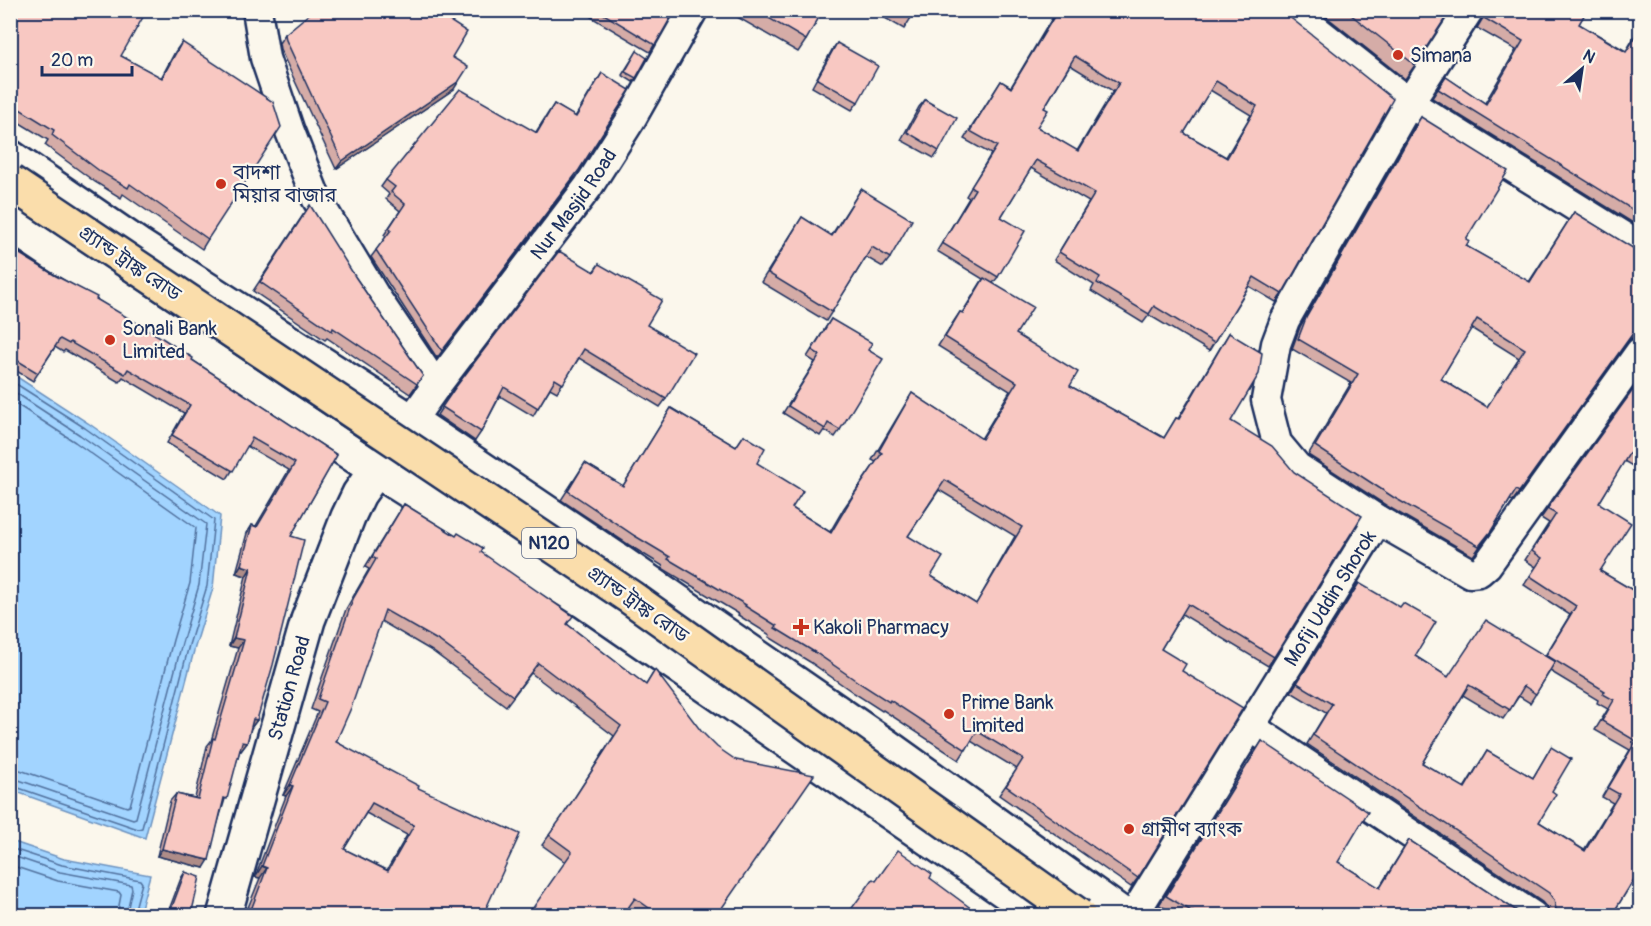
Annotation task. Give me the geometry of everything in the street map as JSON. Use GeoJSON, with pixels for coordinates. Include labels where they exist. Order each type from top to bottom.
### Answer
{"type":"FeatureCollection","features":[{"type":"Feature","properties":{"kind":"highway","name":"গ্র্যান্ড ট্রাঙ্ক রোড"},"geometry":{"type":"LineString","coordinates":[[10,182],[630,597],[1079,915]]}},
{"type":"Feature","properties":{"kind":"street"},"geometry":{"type":"LineString","coordinates":[[257,10],[265,58],[316,198],[375,296],[436,387]]}},
{"type":"Feature","properties":{"kind":"street","name":"Nur Masjid Road"},"geometry":{"type":"LineString","coordinates":[[376,470],[588,187],[630,121],[693,10]]}},
{"type":"Feature","properties":{"kind":"street"},"geometry":{"type":"LineString","coordinates":[[1291,10],[1410,103],[1497,160],[1641,247]]}},
{"type":"Feature","properties":{"kind":"street"},"geometry":{"type":"LineString","coordinates":[[1378,520],[1297,467],[1277,443],[1266,400],[1276,344],[1285,320],[1410,103],[1469,10]]}},
{"type":"Feature","properties":{"kind":"street"},"geometry":{"type":"LineString","coordinates":[[10,157],[138,245],[411,421],[837,712],[1124,915]]}},
{"type":"Feature","properties":{"kind":"street"},"geometry":{"type":"LineString","coordinates":[[10,224],[376,470],[584,601],[1041,915]]}},
{"type":"Feature","properties":{"kind":"street","name":"Mofij Uddin Shorok"},"geometry":{"type":"LineString","coordinates":[[1133,915],[1378,520],[1470,573],[1479,572],[1494,555],[1641,352]]}},
{"type":"Feature","properties":{"kind":"street","name":"Station Road"},"geometry":{"type":"LineString","coordinates":[[225,915],[308,620],[348,518],[359,494],[376,470]]}},
{"type":"Feature","properties":{"kind":"street"},"geometry":{"type":"LineString","coordinates":[[1251,727],[1533,915]]}},
{"type":"Feature","properties":{"kind":"water"},"geometry":{"type":"Polygon","coordinates":[[[11,373],[88,423],[220,516],[213,588],[195,647],[145,838],[11,790],[11,373]]]}},
{"type":"Feature","properties":{"kind":"water"},"geometry":{"type":"Polygon","coordinates":[[[11,841],[64,859],[150,875],[139,915],[11,915],[11,841]]]}},
{"type":"Feature","properties":{"kind":"building"},"geometry":{"type":"Polygon","coordinates":[[[10,10],[147,10],[121,56],[162,78],[182,42],[273,102],[281,127],[208,239],[130,184],[128,188],[101,172],[52,135],[54,130],[10,103],[10,10]]]}},
{"type":"Feature","properties":{"kind":"building"},"geometry":{"type":"Polygon","coordinates":[[[314,10],[433,10],[467,32],[452,57],[468,67],[459,81],[342,161],[286,40],[285,34],[314,10]]]}},
{"type":"Feature","properties":{"kind":"building"},"geometry":{"type":"Polygon","coordinates":[[[597,10],[675,10],[655,45],[597,10]]]}},
{"type":"Feature","properties":{"kind":"building"},"geometry":{"type":"Polygon","coordinates":[[[755,10],[823,10],[806,40],[755,10]]]}},
{"type":"Feature","properties":{"kind":"building"},"geometry":{"type":"Polygon","coordinates":[[[901,10],[916,10],[912,17],[901,10]]]}},
{"type":"Feature","properties":{"kind":"building"},"geometry":{"type":"Polygon","coordinates":[[[1058,10],[1283,10],[1393,99],[1282,294],[1254,277],[1214,343],[1154,306],[1149,314],[1097,283],[1100,277],[1059,252],[1095,193],[1036,160],[1001,217],[1025,231],[998,277],[942,243],[975,189],[971,187],[997,146],[970,131],[1001,81],[1011,88],[1058,10]],[[1075,56],[1044,108],[1048,110],[1037,127],[1078,151],[1119,83],[1075,56]],[[1216,81],[1184,133],[1227,158],[1257,106],[1216,81]]]}},
{"type":"Feature","properties":{"kind":"building"},"geometry":{"type":"Polygon","coordinates":[[[1345,10],[1435,10],[1446,17],[1415,65],[1345,10]]]}},
{"type":"Feature","properties":{"kind":"building"},"geometry":{"type":"Polygon","coordinates":[[[1489,10],[1587,10],[1579,24],[1626,52],[1641,28],[1641,215],[1438,89],[1446,77],[1486,104],[1523,41],[1484,18],[1489,10]]]}},
{"type":"Feature","properties":{"kind":"building"},"geometry":{"type":"Polygon","coordinates":[[[837,43],[878,66],[858,102],[817,79],[837,43]]]}},
{"type":"Feature","properties":{"kind":"building"},"geometry":{"type":"Polygon","coordinates":[[[637,51],[647,58],[636,78],[625,72],[637,51]]]}},
{"type":"Feature","properties":{"kind":"building"},"geometry":{"type":"Polygon","coordinates":[[[602,73],[630,90],[579,170],[442,351],[376,250],[391,230],[389,228],[405,204],[391,192],[395,187],[386,180],[460,89],[537,133],[554,104],[576,117],[602,73]]]}},
{"type":"Feature","properties":{"kind":"building"},"geometry":{"type":"Polygon","coordinates":[[[925,100],[957,118],[939,151],[907,132],[925,100]]]}},
{"type":"Feature","properties":{"kind":"building"},"geometry":{"type":"Polygon","coordinates":[[[1421,117],[1508,171],[1466,239],[1469,241],[1466,246],[1530,282],[1574,212],[1641,253],[1641,328],[1633,333],[1519,492],[1516,490],[1479,546],[1393,497],[1315,446],[1358,374],[1298,339],[1306,318],[1421,117]],[[1477,319],[1441,379],[1487,407],[1525,349],[1477,319]]]}},
{"type":"Feature","properties":{"kind":"building"},"geometry":{"type":"Polygon","coordinates":[[[861,189],[912,220],[890,258],[872,247],[832,312],[768,273],[802,217],[832,236],[861,189]]]}},
{"type":"Feature","properties":{"kind":"building"},"geometry":{"type":"Polygon","coordinates":[[[310,205],[356,278],[423,376],[417,384],[333,328],[332,331],[260,282],[310,205]]]}},
{"type":"Feature","properties":{"kind":"building"},"geometry":{"type":"Polygon","coordinates":[[[10,248],[56,276],[97,297],[96,299],[162,338],[337,455],[291,536],[304,540],[273,665],[257,720],[253,719],[247,743],[242,742],[227,799],[224,798],[209,860],[162,849],[176,794],[198,799],[213,738],[215,739],[244,640],[234,638],[251,568],[241,565],[252,525],[257,527],[295,463],[252,438],[233,471],[172,435],[190,405],[128,369],[125,374],[70,342],[69,344],[60,339],[38,373],[10,356],[10,309],[14,304],[10,302],[10,248]]]}},
{"type":"Feature","properties":{"kind":"building"},"geometry":{"type":"Polygon","coordinates":[[[559,251],[594,272],[599,264],[662,300],[647,325],[694,353],[666,399],[584,349],[563,384],[555,379],[538,408],[504,387],[481,432],[442,407],[559,251]]]}},
{"type":"Feature","properties":{"kind":"building"},"geometry":{"type":"Polygon","coordinates":[[[984,278],[1033,307],[1016,334],[1078,372],[1070,386],[1164,438],[1176,418],[1179,419],[1229,333],[1262,353],[1259,374],[1231,421],[1272,446],[1294,472],[1362,516],[1274,657],[1188,604],[1161,649],[1186,664],[1182,671],[1243,708],[1138,878],[1006,786],[1023,759],[977,731],[966,750],[775,628],[777,626],[746,605],[668,559],[670,557],[568,491],[585,463],[623,486],[671,408],[736,447],[744,435],[765,448],[757,463],[803,491],[792,508],[831,533],[882,453],[879,451],[912,393],[982,439],[1017,382],[945,337],[960,312],[963,313],[984,278]],[[945,480],[908,536],[943,557],[931,576],[976,604],[1022,527],[945,480]]]}},
{"type":"Feature","properties":{"kind":"building"},"geometry":{"type":"Polygon","coordinates":[[[831,319],[872,343],[868,350],[883,359],[840,430],[828,423],[825,429],[788,406],[820,355],[812,350],[831,319]]]}},
{"type":"Feature","properties":{"kind":"building"},"geometry":{"type":"Polygon","coordinates":[[[1641,379],[1641,458],[1630,452],[1599,503],[1631,523],[1600,571],[1641,595],[1641,868],[1612,915],[1590,915],[1577,908],[1572,915],[1553,915],[1556,909],[1549,893],[1313,735],[1332,704],[1297,683],[1359,583],[1400,607],[1403,603],[1436,622],[1415,656],[1448,677],[1486,620],[1555,662],[1536,694],[1524,686],[1510,710],[1469,685],[1422,763],[1465,788],[1487,751],[1533,778],[1551,747],[1571,759],[1552,791],[1556,794],[1539,822],[1585,851],[1619,794],[1608,788],[1636,741],[1602,721],[1614,700],[1603,694],[1605,691],[1546,655],[1576,606],[1530,576],[1542,558],[1532,551],[1556,514],[1547,509],[1641,379]]]}},
{"type":"Feature","properties":{"kind":"building"},"geometry":{"type":"Polygon","coordinates":[[[404,504],[456,536],[458,533],[483,548],[481,552],[573,616],[567,624],[646,685],[655,670],[701,731],[717,747],[736,760],[814,775],[717,915],[659,915],[635,898],[623,915],[528,915],[572,852],[549,835],[621,726],[538,663],[513,696],[439,641],[385,610],[351,708],[336,742],[419,786],[418,788],[520,834],[483,915],[249,915],[267,868],[262,866],[293,786],[290,785],[325,702],[318,699],[353,599],[376,559],[372,557],[404,504]],[[372,803],[344,849],[388,871],[414,825],[372,803]]]}},
{"type":"Feature","properties":{"kind":"building"},"geometry":{"type":"Polygon","coordinates":[[[1262,741],[1368,812],[1338,862],[1380,888],[1409,840],[1523,915],[1198,915],[1166,896],[1262,741]]]}},
{"type":"Feature","properties":{"kind":"building"},"geometry":{"type":"Polygon","coordinates":[[[898,850],[932,874],[930,878],[980,915],[847,915],[873,879],[876,881],[898,850]]]}},
{"type":"Feature","properties":{"kind":"building"},"geometry":{"type":"Polygon","coordinates":[[[185,872],[200,877],[191,915],[169,915],[185,872]]]}},
{"type":"Feature","properties":{"kind":"place","name":"Simana"},"geometry":{"type":"Point","coordinates":[1398,55]}},
{"type":"Feature","properties":{"kind":"place","name":"বাদশা মিয়ার বাজার"},"geometry":{"type":"Point","coordinates":[221,184]}},
{"type":"Feature","properties":{"kind":"place","name":"Sonali Bank Limited"},"geometry":{"type":"Point","coordinates":[110,340]}},
{"type":"Feature","properties":{"kind":"place","name":"Kakoli Pharmacy"},"geometry":{"type":"Point","coordinates":[801,627]}},
{"type":"Feature","properties":{"kind":"place","name":"Prime Bank Limited"},"geometry":{"type":"Point","coordinates":[949,714]}},
{"type":"Feature","properties":{"kind":"place","name":"গ্রামীণ ব্যাংক"},"geometry":{"type":"Point","coordinates":[1129,829]}}]}
